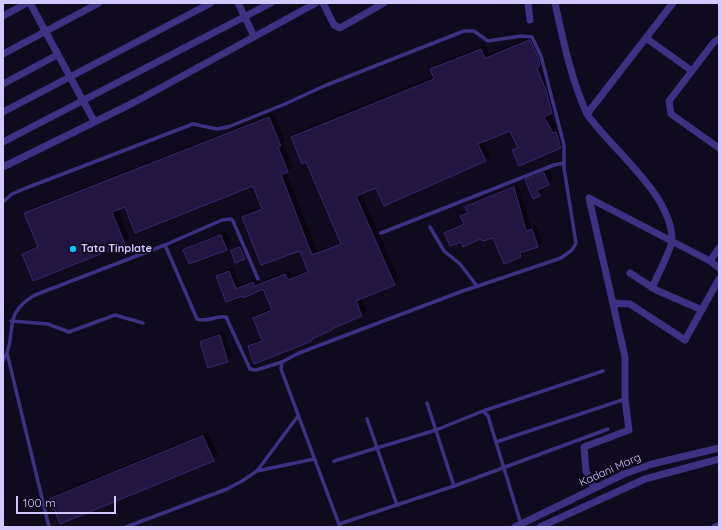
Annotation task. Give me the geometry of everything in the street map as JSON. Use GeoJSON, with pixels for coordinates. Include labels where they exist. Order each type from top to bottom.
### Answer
{"type":"FeatureCollection","features":[{"type":"Feature","properties":{"kind":"street"},"geometry":{"type":"LineString","coordinates":[[3,16],[29,3],[94,121]]}},
{"type":"Feature","properties":{"kind":"street"},"geometry":{"type":"LineString","coordinates":[[3,54],[99,3]]}},
{"type":"Feature","properties":{"kind":"street"},"geometry":{"type":"LineString","coordinates":[[3,112],[69,76],[211,3]]}},
{"type":"Feature","properties":{"kind":"street"},"geometry":{"type":"LineString","coordinates":[[238,3],[254,36]]}},
{"type":"Feature","properties":{"kind":"street"},"geometry":{"type":"LineString","coordinates":[[3,142],[270,3]]}},
{"type":"Feature","properties":{"kind":"street"},"geometry":{"type":"LineString","coordinates":[[3,167],[132,103],[316,3]]}},
{"type":"Feature","properties":{"kind":"street"},"geometry":{"type":"LineString","coordinates":[[323,3],[334,25],[340,28],[384,3]]}},
{"type":"Feature","properties":{"kind":"street"},"geometry":{"type":"LineString","coordinates":[[528,3],[530,20]]}},
{"type":"Feature","properties":{"kind":"street"},"geometry":{"type":"LineString","coordinates":[[555,3],[561,34],[581,101],[587,114],[644,180],[661,205],[671,228],[673,242],[652,288]]}},
{"type":"Feature","properties":{"kind":"street"},"geometry":{"type":"LineString","coordinates":[[587,114],[673,3]]}},
{"type":"Feature","properties":{"kind":"street"},"geometry":{"type":"LineString","coordinates":[[646,38],[692,70]]}},
{"type":"Feature","properties":{"kind":"street"},"geometry":{"type":"LineString","coordinates":[[719,39],[714,42],[669,101],[669,109],[671,114],[719,148]]}},
{"type":"Feature","properties":{"kind":"street"},"geometry":{"type":"LineString","coordinates":[[3,84],[57,55]]}},
{"type":"Feature","properties":{"kind":"street"},"geometry":{"type":"LineString","coordinates":[[594,488],[586,471],[584,447],[629,430],[625,399],[626,357],[589,198],[710,261],[719,268]]}},
{"type":"Feature","properties":{"kind":"street"},"geometry":{"type":"LineString","coordinates":[[710,261],[719,248]]}},
{"type":"Feature","properties":{"kind":"street"},"geometry":{"type":"LineString","coordinates":[[630,273],[652,288],[702,310]]}},
{"type":"Feature","properties":{"kind":"street"},"geometry":{"type":"LineString","coordinates":[[613,303],[630,304],[685,340],[719,279]]}},
{"type":"Feature","properties":{"kind":"street","name":"Kadani Marg"},"geometry":{"type":"LineString","coordinates":[[518,526],[594,488],[652,464],[719,448]]}},
{"type":"Feature","properties":{"kind":"street","name":"Kadani Marg"},"geometry":{"type":"LineString","coordinates":[[540,527],[645,478],[719,459]]}},
{"type":"Feature","properties":{"kind":"street"},"geometry":{"type":"LineString","coordinates":[[715,527],[719,526]]}},
{"type":"Feature","properties":{"kind":"lane"},"geometry":{"type":"LineString","coordinates":[[3,202],[12,194],[26,188],[186,126],[198,124],[217,129],[228,127],[285,104],[324,86],[470,30],[474,31],[488,41],[525,35],[532,37],[535,40],[548,78],[564,145],[564,163],[576,236],[576,242],[572,250],[561,258],[477,286],[299,353],[282,362],[256,370],[250,369],[226,317],[204,320],[197,319],[165,245]]}},
{"type":"Feature","properties":{"kind":"lane"},"geometry":{"type":"LineString","coordinates":[[381,233],[554,165],[564,163]]}},
{"type":"Feature","properties":{"kind":"lane"},"geometry":{"type":"LineString","coordinates":[[3,361],[7,352],[11,322],[17,307],[35,295],[165,245],[222,220],[231,219],[233,221],[258,279]]}},
{"type":"Feature","properties":{"kind":"lane"},"geometry":{"type":"LineString","coordinates":[[430,226],[444,251],[460,264],[477,286]]}},
{"type":"Feature","properties":{"kind":"lane"},"geometry":{"type":"LineString","coordinates":[[11,322],[48,324],[69,332],[115,316],[143,323]]}},
{"type":"Feature","properties":{"kind":"lane"},"geometry":{"type":"LineString","coordinates":[[7,352],[49,527]]}},
{"type":"Feature","properties":{"kind":"lane"},"geometry":{"type":"LineString","coordinates":[[282,362],[281,369],[340,525],[454,486],[608,429]]}},
{"type":"Feature","properties":{"kind":"lane"},"geometry":{"type":"LineString","coordinates":[[334,461],[436,430],[483,411],[603,371]]}},
{"type":"Feature","properties":{"kind":"lane"},"geometry":{"type":"LineString","coordinates":[[496,442],[625,399]]}},
{"type":"Feature","properties":{"kind":"lane"},"geometry":{"type":"LineString","coordinates":[[427,403],[454,486]]}},
{"type":"Feature","properties":{"kind":"lane"},"geometry":{"type":"LineString","coordinates":[[483,411],[488,416],[504,468],[518,526]]}},
{"type":"Feature","properties":{"kind":"lane"},"geometry":{"type":"LineString","coordinates":[[126,527],[227,489],[242,481],[257,471],[298,416]]}},
{"type":"Feature","properties":{"kind":"lane"},"geometry":{"type":"LineString","coordinates":[[367,419],[376,449],[397,505]]}},
{"type":"Feature","properties":{"kind":"lane"},"geometry":{"type":"LineString","coordinates":[[257,471],[314,459]]}},
{"type":"Feature","properties":{"kind":"building"},"geometry":{"type":"Polygon","coordinates":[[[530,40],[538,57],[540,66],[537,68],[546,90],[552,113],[544,117],[553,133],[556,132],[561,148],[519,166],[512,150],[518,148],[510,131],[478,144],[486,161],[384,206],[376,188],[356,196],[395,285],[356,301],[362,316],[312,339],[312,341],[254,364],[248,346],[262,341],[253,318],[272,310],[263,289],[243,298],[242,296],[226,302],[216,276],[229,271],[236,289],[253,282],[255,286],[285,274],[288,280],[308,272],[300,251],[261,265],[242,217],[262,209],[253,186],[135,233],[125,207],[112,212],[125,244],[33,281],[22,254],[38,247],[24,213],[269,117],[281,146],[278,147],[288,172],[281,175],[312,255],[341,244],[306,162],[302,164],[291,137],[434,79],[430,69],[481,49],[485,58],[530,40]]]}},
{"type":"Feature","properties":{"kind":"building"},"geometry":{"type":"Polygon","coordinates":[[[544,173],[549,185],[537,190],[540,196],[533,199],[525,180],[544,173]]]}},
{"type":"Feature","properties":{"kind":"building"},"geometry":{"type":"Polygon","coordinates":[[[514,187],[526,231],[532,229],[538,247],[520,253],[521,257],[504,264],[493,238],[483,241],[480,239],[463,247],[461,242],[450,246],[444,233],[464,224],[460,216],[468,213],[465,207],[514,187]]]}},
{"type":"Feature","properties":{"kind":"building"},"geometry":{"type":"Polygon","coordinates":[[[221,235],[227,250],[189,264],[183,250],[221,235]]]}},
{"type":"Feature","properties":{"kind":"building"},"geometry":{"type":"Polygon","coordinates":[[[240,247],[245,259],[235,263],[231,251],[240,247]]]}},
{"type":"Feature","properties":{"kind":"building"},"geometry":{"type":"Polygon","coordinates":[[[220,335],[228,362],[208,368],[200,342],[220,335]]]}},
{"type":"Feature","properties":{"kind":"building"},"geometry":{"type":"Polygon","coordinates":[[[203,436],[214,461],[60,524],[50,499],[203,436]]]}},
{"type":"Feature","properties":{"kind":"place","name":"Tata Tinplate"},"geometry":{"type":"Point","coordinates":[73,249]}}]}
